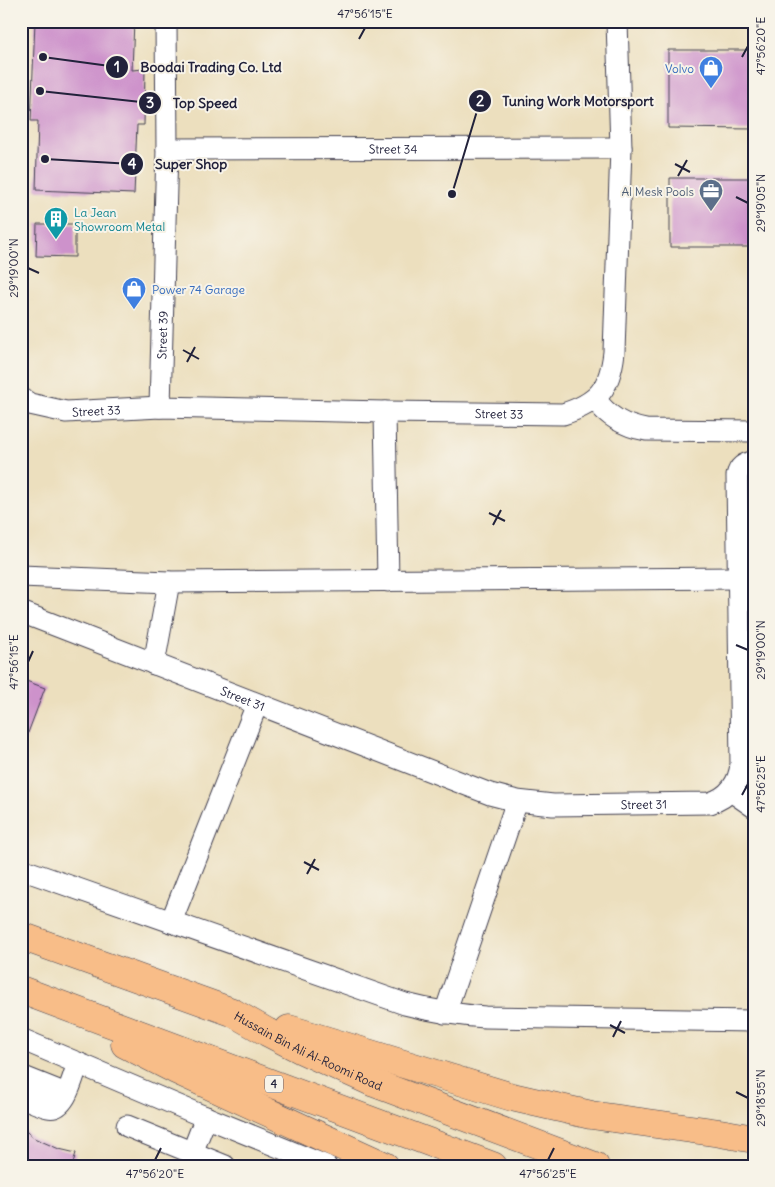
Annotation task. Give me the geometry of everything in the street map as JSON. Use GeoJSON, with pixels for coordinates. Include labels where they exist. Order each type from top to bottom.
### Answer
{"type":"FeatureCollection","features":[{"type":"Feature","properties":{"kind":"highway","name":"Hussain Bin Ali Al-Roomi Road"},"geometry":{"type":"LineString","coordinates":[[21,936],[232,1012],[302,1050],[374,1083],[595,1166]]}},
{"type":"Feature","properties":{"kind":"highway","name":"4"},"geometry":{"type":"LineString","coordinates":[[21,990],[493,1166]]}},
{"type":"Feature","properties":{"kind":"highway"},"geometry":{"type":"LineString","coordinates":[[55,1002],[103,1032],[168,1066],[385,1166]]}},
{"type":"Feature","properties":{"kind":"highway"},"geometry":{"type":"LineString","coordinates":[[232,1012],[512,1097],[591,1115],[754,1139]]}},
{"type":"Feature","properties":{"kind":"highway"},"geometry":{"type":"LineString","coordinates":[[671,1126],[754,1127]]}},
{"type":"Feature","properties":{"kind":"highway"},"geometry":{"type":"LineString","coordinates":[[671,1126],[754,1152]]}},
{"type":"Feature","properties":{"kind":"street","name":"Street 39"},"geometry":{"type":"LineString","coordinates":[[160,407],[167,149],[166,21]]}},
{"type":"Feature","properties":{"kind":"street","name":"Street 33"},"geometry":{"type":"LineString","coordinates":[[21,398],[30,404],[66,412],[160,407],[563,414],[580,409],[595,399],[606,386],[612,370],[621,148],[616,21]]}},
{"type":"Feature","properties":{"kind":"street","name":"Street 34"},"geometry":{"type":"LineString","coordinates":[[167,149],[621,148]]}},
{"type":"Feature","properties":{"kind":"street"},"geometry":{"type":"LineString","coordinates":[[595,399],[609,415],[640,429],[754,431]]}},
{"type":"Feature","properties":{"kind":"street"},"geometry":{"type":"LineString","coordinates":[[385,412],[388,580]]}},
{"type":"Feature","properties":{"kind":"street"},"geometry":{"type":"LineString","coordinates":[[754,462],[746,463],[742,466],[737,476],[745,507],[739,578],[741,764],[738,778],[730,791],[754,807]]}},
{"type":"Feature","properties":{"kind":"street"},"geometry":{"type":"LineString","coordinates":[[21,576],[169,582],[739,578]]}},
{"type":"Feature","properties":{"kind":"street"},"geometry":{"type":"LineString","coordinates":[[154,664],[169,582]]}},
{"type":"Feature","properties":{"kind":"street","name":"Street 31"},"geometry":{"type":"LineString","coordinates":[[21,612],[490,794],[518,801],[553,805],[703,804],[717,801],[730,791]]}},
{"type":"Feature","properties":{"kind":"street"},"geometry":{"type":"LineString","coordinates":[[171,922],[257,704]]}},
{"type":"Feature","properties":{"kind":"street"},"geometry":{"type":"LineString","coordinates":[[445,1013],[518,801]]}},
{"type":"Feature","properties":{"kind":"street"},"geometry":{"type":"LineString","coordinates":[[21,869],[404,1004],[445,1013],[485,1017],[754,1021]]}},
{"type":"Feature","properties":{"kind":"street"},"geometry":{"type":"LineString","coordinates":[[21,1039],[326,1166]]}},
{"type":"Feature","properties":{"kind":"street"},"geometry":{"type":"LineString","coordinates":[[21,1097],[49,1107],[54,1107],[63,1102],[78,1063]]}},
{"type":"Feature","properties":{"kind":"street"},"geometry":{"type":"LineString","coordinates":[[21,1076],[66,1094]]}},
{"type":"Feature","properties":{"kind":"street"},"geometry":{"type":"LineString","coordinates":[[185,1150],[200,1115]]}},
{"type":"Feature","properties":{"kind":"street"},"geometry":{"type":"LineString","coordinates":[[127,1126],[225,1166]]}},
{"type":"Feature","properties":{"kind":"building"},"geometry":{"type":"Polygon","coordinates":[[[35,21],[134,21],[132,70],[145,69],[144,125],[137,125],[134,194],[36,190],[38,121],[31,121],[35,21]]]}},
{"type":"Feature","properties":{"kind":"building","name":"Volvo"},"geometry":{"type":"Polygon","coordinates":[[[668,50],[754,50],[754,129],[668,128],[668,50]]]}},
{"type":"Feature","properties":{"kind":"building","name":"Al Mesk Pools"},"geometry":{"type":"Polygon","coordinates":[[[670,178],[752,178],[752,247],[670,247],[670,178]]]}},
{"type":"Feature","properties":{"kind":"building","name":"La Jean Showroom Metal"},"geometry":{"type":"Polygon","coordinates":[[[37,224],[75,224],[75,257],[36,256],[37,224]]]}},
{"type":"Feature","properties":{"kind":"building"},"geometry":{"type":"Polygon","coordinates":[[[21,679],[45,688],[23,746],[21,746],[21,679]]]}},
{"type":"Feature","properties":{"kind":"building"},"geometry":{"type":"Polygon","coordinates":[[[21,1127],[34,1138],[59,1149],[76,1153],[72,1166],[21,1166],[21,1127]]]}},
{"type":"Feature","properties":{"kind":"place","name":"Boodai Trading Co. Ltd"},"geometry":{"type":"Point","coordinates":[43,57]}},
{"type":"Feature","properties":{"kind":"place","name":"Volvo"},"geometry":{"type":"Point","coordinates":[711,89]}},
{"type":"Feature","properties":{"kind":"place","name":"Top Speed"},"geometry":{"type":"Point","coordinates":[40,91]}},
{"type":"Feature","properties":{"kind":"place","name":"Super Shop"},"geometry":{"type":"Point","coordinates":[45,159]}},
{"type":"Feature","properties":{"kind":"place","name":"Tuning Work Motorsport"},"geometry":{"type":"Point","coordinates":[452,194]}},
{"type":"Feature","properties":{"kind":"place","name":"Al Mesk Pools"},"geometry":{"type":"Point","coordinates":[711,212]}},
{"type":"Feature","properties":{"kind":"place","name":"La Jean Showroom Metal"},"geometry":{"type":"Point","coordinates":[56,240]}},
{"type":"Feature","properties":{"kind":"place","name":"Power 74 Garage"},"geometry":{"type":"Point","coordinates":[134,310]}}]}
